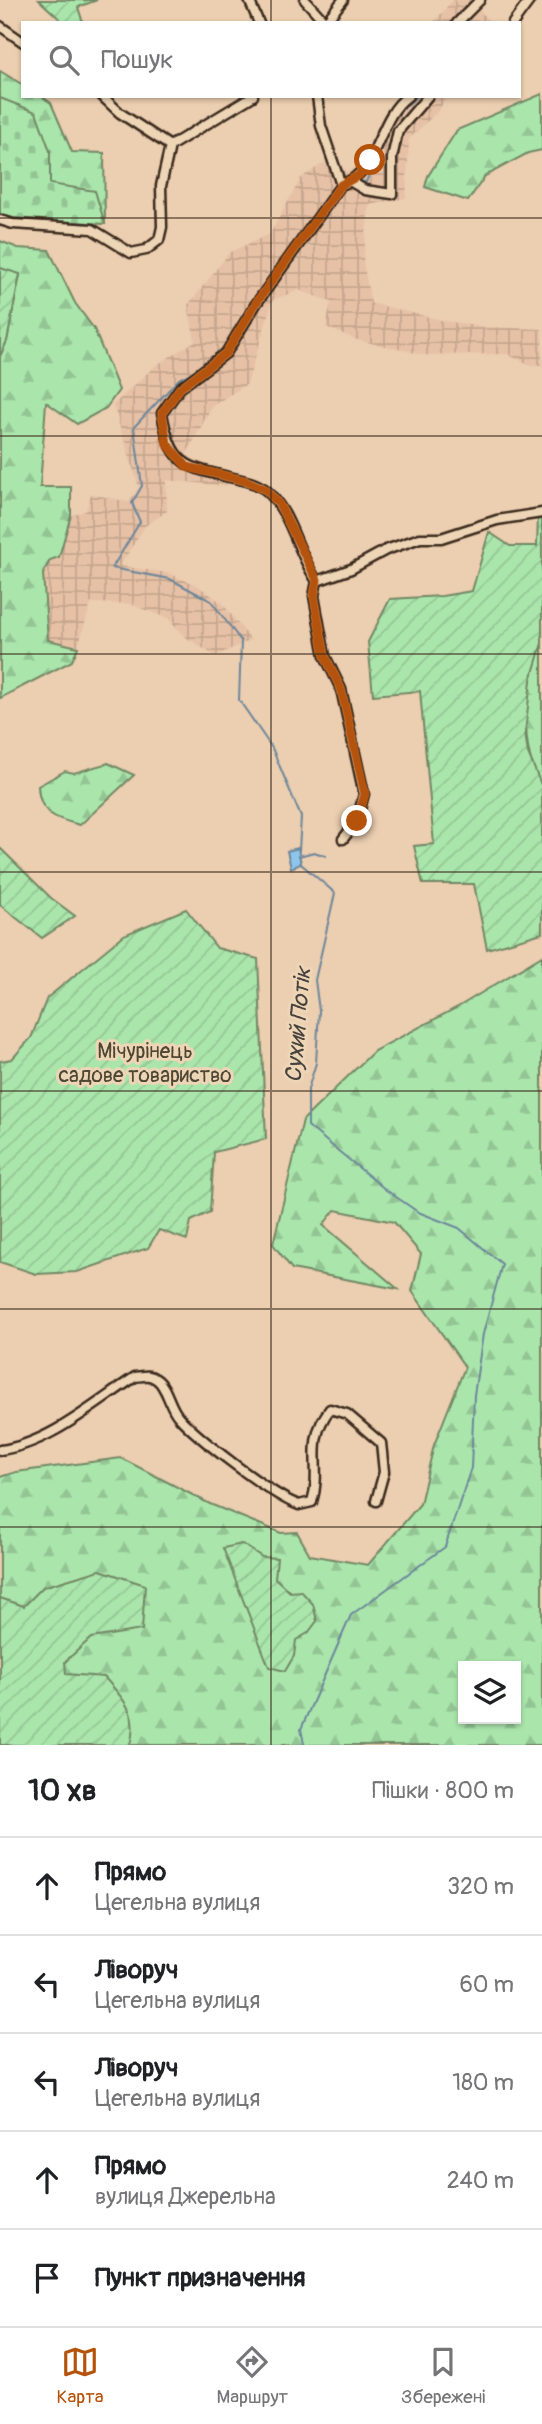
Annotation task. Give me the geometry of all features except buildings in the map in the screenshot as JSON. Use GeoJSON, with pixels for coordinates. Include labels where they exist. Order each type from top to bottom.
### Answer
{"type":"FeatureCollection","features":[{"type":"Feature","properties":{"kind":"street"},"geometry":{"type":"LineString","coordinates":[[248,0],[257,21]]}},
{"type":"Feature","properties":{"kind":"street"},"geometry":{"type":"LineString","coordinates":[[305,0],[324,21]]}},
{"type":"Feature","properties":{"kind":"street"},"geometry":{"type":"LineString","coordinates":[[326,21],[343,0]]}},
{"type":"Feature","properties":{"kind":"street"},"geometry":{"type":"LineString","coordinates":[[459,21],[480,0]]}},
{"type":"Feature","properties":{"kind":"street"},"geometry":{"type":"LineString","coordinates":[[514,21],[530,0]]}},
{"type":"Feature","properties":{"kind":"street"},"geometry":{"type":"LineString","coordinates":[[0,26],[21,41]]}},
{"type":"Feature","properties":{"kind":"street"},"geometry":{"type":"LineString","coordinates":[[104,98],[131,121],[170,146]]}},
{"type":"Feature","properties":{"kind":"street"},"geometry":{"type":"LineString","coordinates":[[0,220],[13,224],[92,229],[131,253],[146,250],[159,240],[162,227],[161,186],[170,146],[250,98]]}},
{"type":"Feature","properties":{"kind":"street"},"geometry":{"type":"LineString","coordinates":[[317,98],[321,125],[341,185]]}},
{"type":"Feature","properties":{"kind":"street"},"geometry":{"type":"LineString","coordinates":[[343,839],[357,821],[365,794],[341,689],[325,656],[314,596],[317,580],[279,504],[265,489],[247,481],[187,467],[167,444],[162,413],[180,388],[226,353],[256,303],[341,185],[359,175],[370,160],[387,118],[406,98]]}},
{"type":"Feature","properties":{"kind":"street"},"geometry":{"type":"LineString","coordinates":[[354,183],[365,190],[392,194],[392,158],[398,131],[426,98]]}},
{"type":"Feature","properties":{"kind":"street"},"geometry":{"type":"LineString","coordinates":[[317,580],[351,569],[386,550],[420,538],[441,538],[496,520],[542,513]]}},
{"type":"Feature","properties":{"kind":"street"},"geometry":{"type":"LineString","coordinates":[[0,1450],[16,1448],[65,1423],[135,1377],[146,1375],[159,1380],[177,1415],[200,1436],[254,1478],[299,1505],[312,1502],[317,1485],[314,1444],[319,1424],[330,1409],[347,1414],[381,1443],[384,1472],[376,1501]]}},
{"type":"Feature","properties":{"kind":"shaded area"},"geometry":{"type":"Polygon","coordinates":[[[453,0],[476,0],[480,11],[489,21],[435,21],[453,0]]]}},
{"type":"Feature","properties":{"kind":"shaded area"},"geometry":{"type":"Polygon","coordinates":[[[398,98],[447,98],[437,112],[409,139],[406,198],[369,205],[363,262],[371,303],[445,321],[485,327],[542,329],[542,365],[531,365],[506,354],[425,355],[357,340],[326,327],[331,302],[299,290],[273,300],[247,384],[212,406],[186,455],[229,476],[227,486],[166,480],[167,511],[145,526],[120,566],[168,573],[198,586],[222,603],[251,640],[215,656],[184,636],[168,618],[129,604],[91,603],[78,647],[48,641],[43,574],[50,559],[59,556],[71,515],[86,511],[91,494],[129,502],[139,487],[113,405],[155,366],[195,341],[188,305],[230,252],[270,234],[301,178],[327,161],[349,172],[358,163],[393,101],[398,98]]]}},
{"type":"Feature","properties":{"kind":"green space"},"geometry":{"type":"Polygon","coordinates":[[[39,0],[97,0],[78,7],[82,21],[62,21],[39,0]]]}},
{"type":"Feature","properties":{"kind":"green space"},"geometry":{"type":"Polygon","coordinates":[[[0,71],[21,84],[21,98],[44,98],[51,103],[72,152],[104,153],[105,224],[13,218],[0,214],[0,71]]]}},
{"type":"Feature","properties":{"kind":"green space"},"geometry":{"type":"Polygon","coordinates":[[[542,94],[542,150],[528,153],[485,176],[468,201],[425,187],[428,176],[457,130],[542,94]]]}},
{"type":"Feature","properties":{"kind":"green space"},"geometry":{"type":"Polygon","coordinates":[[[0,98],[36,112],[50,151],[50,184],[95,191],[105,224],[13,218],[0,214],[0,98]]]}},
{"type":"Feature","properties":{"kind":"green space"},"geometry":{"type":"Polygon","coordinates":[[[0,241],[18,248],[49,250],[75,303],[94,329],[119,390],[106,408],[77,424],[46,402],[40,487],[71,487],[71,515],[59,557],[50,560],[43,574],[48,640],[78,647],[72,661],[0,698],[0,356],[7,341],[20,275],[0,268],[0,241]]]}},
{"type":"Feature","properties":{"kind":"green space"},"geometry":{"type":"Polygon","coordinates":[[[0,268],[20,274],[7,341],[0,356],[0,268]]]}},
{"type":"Feature","properties":{"kind":"green space"},"geometry":{"type":"Polygon","coordinates":[[[538,517],[542,518],[542,643],[531,680],[525,733],[528,753],[542,787],[542,933],[487,949],[474,884],[423,884],[414,846],[434,844],[420,691],[373,695],[368,642],[390,599],[472,591],[489,532],[510,546],[537,546],[538,517]]]}},
{"type":"Feature","properties":{"kind":"green space"},"geometry":{"type":"Polygon","coordinates":[[[542,643],[542,787],[529,753],[526,716],[531,678],[542,643]]]}},
{"type":"Feature","properties":{"kind":"green space"},"geometry":{"type":"Polygon","coordinates":[[[108,763],[134,775],[80,825],[56,817],[45,809],[38,786],[65,771],[74,773],[108,763]]]}},
{"type":"Feature","properties":{"kind":"green space"},"geometry":{"type":"Polygon","coordinates":[[[0,848],[51,898],[75,916],[42,938],[0,905],[0,848]]]}},
{"type":"Feature","properties":{"kind":"green space","name":"Мічурінець садове товариство"},"geometry":{"type":"Polygon","coordinates":[[[186,909],[217,948],[258,959],[266,1139],[214,1152],[210,1212],[191,1221],[187,1240],[159,1230],[148,1248],[77,1272],[36,1274],[0,1262],[0,1061],[12,1059],[31,1038],[47,998],[124,935],[186,909]]]}},
{"type":"Feature","properties":{"kind":"green space"},"geometry":{"type":"Polygon","coordinates":[[[542,956],[542,1745],[0,1745],[0,1477],[16,1472],[121,1458],[210,1504],[281,1533],[297,1532],[310,1555],[368,1565],[420,1504],[434,1445],[465,1367],[412,1291],[421,1254],[394,1222],[335,1210],[323,1225],[398,1289],[292,1269],[273,1244],[303,1120],[374,1051],[458,1007],[542,956]]]}},
{"type":"Feature","properties":{"kind":"green space"},"geometry":{"type":"Polygon","coordinates":[[[242,1544],[262,1557],[277,1558],[275,1578],[290,1592],[301,1591],[313,1604],[317,1621],[308,1633],[296,1640],[294,1656],[285,1671],[269,1667],[223,1548],[242,1544]]]}},
{"type":"Feature","properties":{"kind":"green space"},"geometry":{"type":"Polygon","coordinates":[[[100,1570],[145,1585],[142,1630],[91,1638],[65,1662],[66,1674],[104,1677],[128,1708],[133,1724],[130,1745],[0,1745],[0,1598],[24,1606],[43,1587],[100,1570]]]}},
{"type":"Feature","properties":{"kind":"water"},"geometry":{"type":"Polygon","coordinates":[[[298,848],[301,864],[291,868],[287,851],[298,848]]]}},
{"type":"Feature","properties":{"kind":"waterway","name":"Сухий Потік"},"geometry":{"type":"LineString","coordinates":[[468,21],[476,10]]}},
{"type":"Feature","properties":{"kind":"waterway","name":"Сухий Потік"},"geometry":{"type":"LineString","coordinates":[[394,117],[415,98]]}},
{"type":"Feature","properties":{"kind":"waterway","name":"Сухий Потік"},"geometry":{"type":"LineString","coordinates":[[357,181],[366,182],[383,141]]}},
{"type":"Feature","properties":{"kind":"waterway","name":"Сухий Потік"},"geometry":{"type":"LineString","coordinates":[[199,369],[179,379],[134,427],[142,486],[132,503],[140,522],[112,568],[170,579],[211,601],[241,641],[239,700],[272,748],[301,817],[299,850]]}},
{"type":"Feature","properties":{"kind":"waterway"},"geometry":{"type":"LineString","coordinates":[[299,856],[314,852],[326,856]]}},
{"type":"Feature","properties":{"kind":"waterway","name":"Сухий Потік"},"geometry":{"type":"LineString","coordinates":[[300,859],[301,864],[335,893],[315,980],[319,1011],[316,1063],[308,1089],[308,1126],[386,1190],[418,1212],[459,1228],[502,1264],[483,1334],[474,1395],[471,1468],[445,1547],[351,1615],[301,1729],[304,1744]]}},
{"type":"Feature","properties":{"kind":"route"},"geometry":{"type":"LineString","coordinates":[[357,821],[365,794],[341,689],[325,656],[314,596],[317,580],[310,571],[279,504],[265,489],[247,481],[187,467],[167,444],[162,413],[180,388],[226,353],[256,303],[302,237],[341,185],[359,175],[370,160]]}}]}
